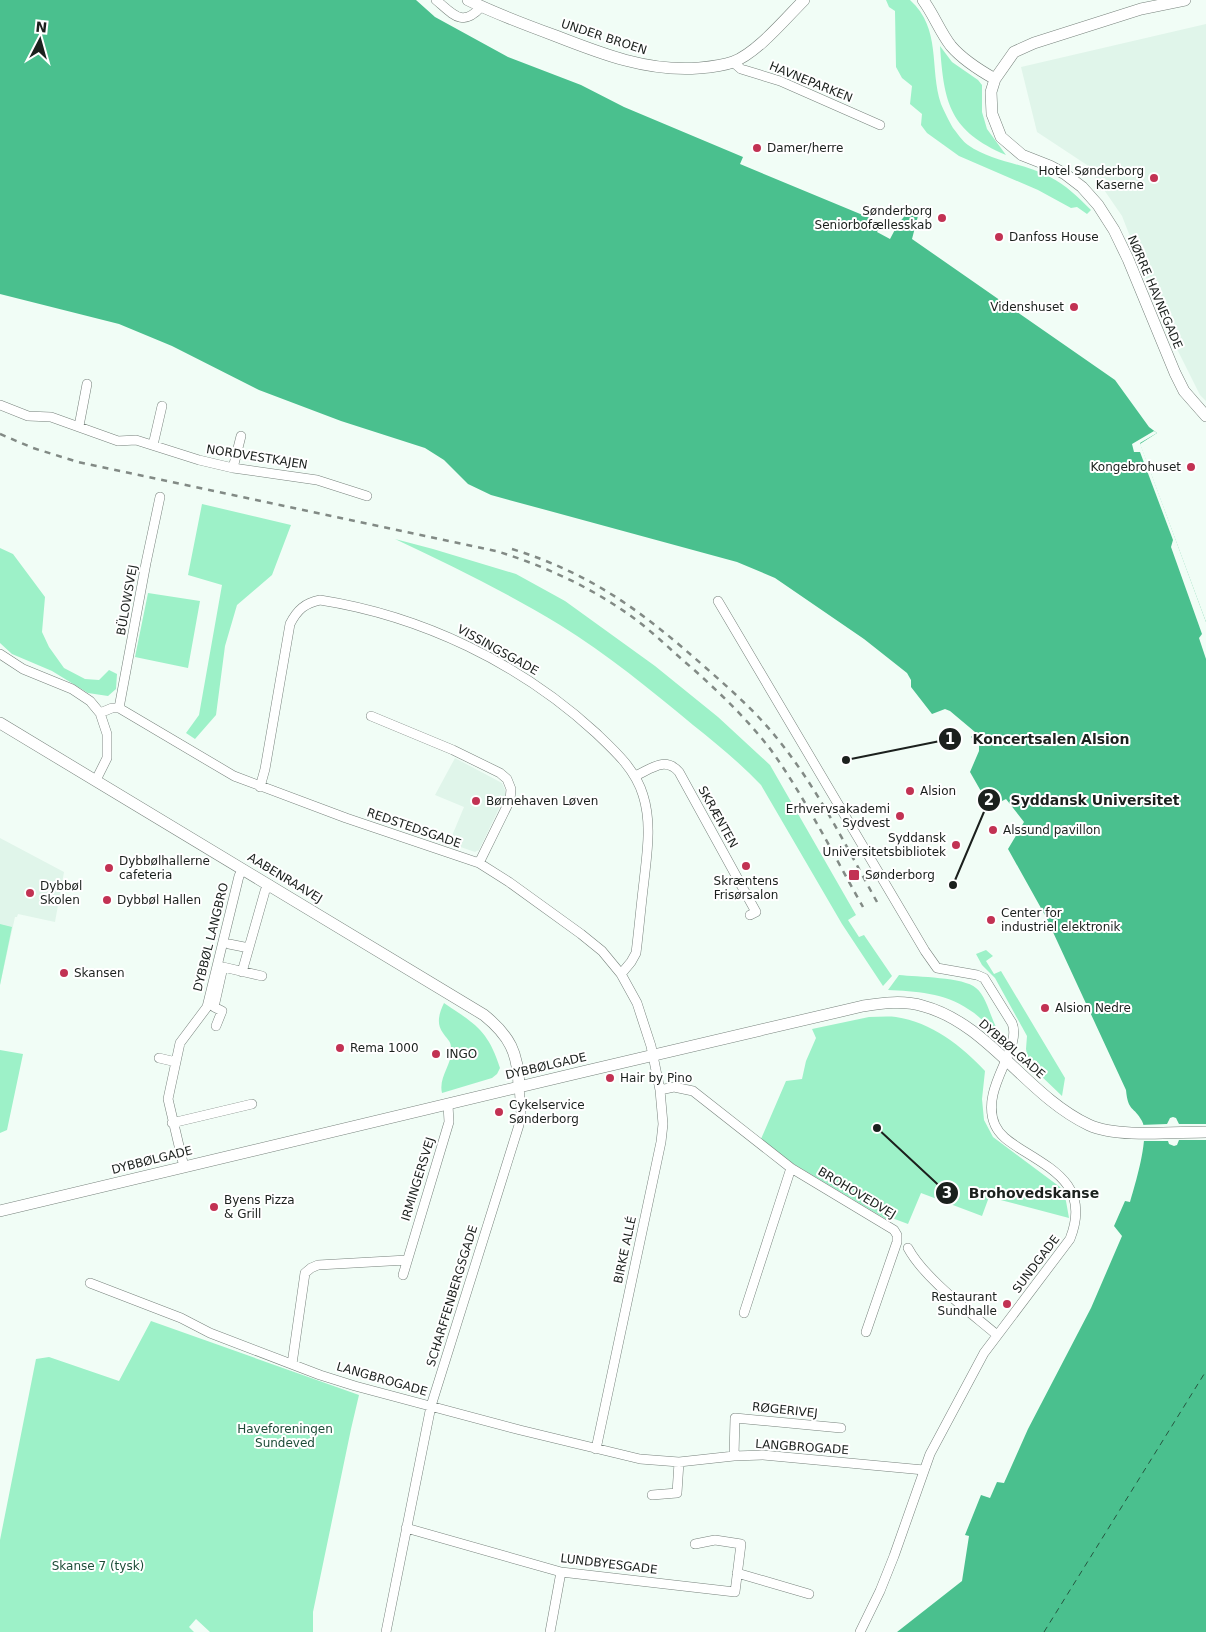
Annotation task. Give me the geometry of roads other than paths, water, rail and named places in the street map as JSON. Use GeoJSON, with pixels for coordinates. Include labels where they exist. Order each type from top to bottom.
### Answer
{"type":"FeatureCollection","features":[{"type":"Feature","properties":{"kind":"street"},"geometry":{"type":"LineString","coordinates":[[436,0],[460,18],[472,16],[481,7]]}},
{"type":"Feature","properties":{"kind":"street","name":"UNDER BROEN"},"geometry":{"type":"LineString","coordinates":[[468,0],[481,7],[573,43],[636,64],[665,69],[716,67],[733,62],[754,49],[804,0]]}},
{"type":"Feature","properties":{"kind":"street"},"geometry":{"type":"LineString","coordinates":[[923,0],[951,45],[961,56],[995,79]]}},
{"type":"Feature","properties":{"kind":"street","name":"NØRRE HAVNEGADE"},"geometry":{"type":"LineString","coordinates":[[1185,0],[1141,9],[1034,42],[1014,52],[995,79],[991,92],[992,114],[1001,137],[1022,155],[1066,174],[1082,187],[1098,205],[1114,230],[1128,259],[1181,385],[1206,416]]}},
{"type":"Feature","properties":{"kind":"street","name":"HAVNEPARKEN"},"geometry":{"type":"LineString","coordinates":[[733,62],[741,69],[780,81],[880,125]]}},
{"type":"Feature","properties":{"kind":"street"},"geometry":{"type":"LineString","coordinates":[[79,426],[87,384]]}},
{"type":"Feature","properties":{"kind":"street","name":"NORDVESTKAJEN"},"geometry":{"type":"LineString","coordinates":[[0,405],[28,416],[51,417],[118,441],[136,440],[198,460],[233,468],[317,480],[367,496]]}},
{"type":"Feature","properties":{"kind":"street"},"geometry":{"type":"LineString","coordinates":[[153,445],[162,406]]}},
{"type":"Feature","properties":{"kind":"street"},"geometry":{"type":"LineString","coordinates":[[233,468],[241,436]]}},
{"type":"Feature","properties":{"kind":"street","name":"BÜLOWSVEJ"},"geometry":{"type":"LineString","coordinates":[[120,708],[160,497]]}},
{"type":"Feature","properties":{"kind":"street","name":"VISSINGSGADE"},"geometry":{"type":"LineString","coordinates":[[260,787],[290,624],[294,614],[301,608],[311,602],[320,600],[388,615],[445,635],[481,652],[533,683],[580,718],[619,754],[635,776],[643,796],[649,839],[636,953],[622,974]]}},
{"type":"Feature","properties":{"kind":"street"},"geometry":{"type":"LineString","coordinates":[[718,601],[937,968],[977,975],[987,982],[1015,1029],[1013,1043],[1005,1060]]}},
{"type":"Feature","properties":{"kind":"street"},"geometry":{"type":"LineString","coordinates":[[0,654],[23,669],[72,689],[90,701],[100,713],[107,734],[106,758],[96,780]]}},
{"type":"Feature","properties":{"kind":"street"},"geometry":{"type":"LineString","coordinates":[[100,713],[112,708],[120,708]]}},
{"type":"Feature","properties":{"kind":"street","name":"REDSTEDSGADE"},"geometry":{"type":"LineString","coordinates":[[120,708],[234,776],[260,787],[479,863],[509,882],[602,951],[622,974],[637,1003],[653,1055]]}},
{"type":"Feature","properties":{"kind":"street"},"geometry":{"type":"LineString","coordinates":[[371,716],[453,750],[500,773],[507,779],[511,789],[510,800],[479,863]]}},
{"type":"Feature","properties":{"kind":"street","name":"AABENRAAVEJ"},"geometry":{"type":"LineString","coordinates":[[0,723],[484,1015],[505,1035],[516,1056],[519,1086]]}},
{"type":"Feature","properties":{"kind":"street","name":"SKRÆNTEN"},"geometry":{"type":"LineString","coordinates":[[635,776],[660,765],[667,764],[674,766],[679,772],[756,912],[750,915]]}},
{"type":"Feature","properties":{"kind":"street","name":"DYBBØL LANGBRO"},"geometry":{"type":"LineString","coordinates":[[184,1167],[172,1123],[168,1099],[180,1043],[208,1007],[239,876],[243,869]]}},
{"type":"Feature","properties":{"kind":"street"},"geometry":{"type":"LineString","coordinates":[[242,972],[265,891],[270,885]]}},
{"type":"Feature","properties":{"kind":"street"},"geometry":{"type":"LineString","coordinates":[[229,944],[249,948]]}},
{"type":"Feature","properties":{"kind":"street"},"geometry":{"type":"LineString","coordinates":[[216,1026],[222,1011],[214,1008],[223,967],[262,976]]}},
{"type":"Feature","properties":{"kind":"street","name":"DYBBØLGADE"},"geometry":{"type":"LineString","coordinates":[[0,1211],[274,1144],[448,1105],[519,1086],[863,1006],[888,1002],[923,1006],[940,1012],[971,1030],[1068,1114],[1090,1126],[1120,1132],[1206,1132]]}},
{"type":"Feature","properties":{"kind":"street","name":"BIRKE ALLÉ"},"geometry":{"type":"LineString","coordinates":[[596,1449],[661,1142],[663,1124],[660,1090],[653,1055]]}},
{"type":"Feature","properties":{"kind":"street"},"geometry":{"type":"LineString","coordinates":[[159,1058],[176,1062]]}},
{"type":"Feature","properties":{"kind":"street","name":"SUNDGADE"},"geometry":{"type":"LineString","coordinates":[[860,1632],[887,1574],[930,1454],[984,1353],[1070,1239],[1076,1224],[1073,1196],[1067,1184],[1056,1171],[1009,1141],[1000,1133],[994,1123],[992,1098],[1005,1060]]}},
{"type":"Feature","properties":{"kind":"street","name":"SCHARFFENBERGSGADE"},"geometry":{"type":"LineString","coordinates":[[386,1632],[431,1406],[519,1126],[521,1113],[519,1086]]}},
{"type":"Feature","properties":{"kind":"street","name":"BROHOVEDVEJ"},"geometry":{"type":"LineString","coordinates":[[660,1090],[674,1087],[692,1090],[792,1168],[889,1226],[897,1235],[897,1242],[866,1332]]}},
{"type":"Feature","properties":{"kind":"street"},"geometry":{"type":"LineString","coordinates":[[172,1123],[252,1104]]}},
{"type":"Feature","properties":{"kind":"street","name":"IRMINGERSVEJ"},"geometry":{"type":"LineString","coordinates":[[403,1275],[449,1122],[448,1105]]}},
{"type":"Feature","properties":{"kind":"street"},"geometry":{"type":"LineString","coordinates":[[744,1313],[792,1168]]}},
{"type":"Feature","properties":{"kind":"street"},"geometry":{"type":"LineString","coordinates":[[908,1248],[913,1257],[930,1276],[997,1335]]}},
{"type":"Feature","properties":{"kind":"street"},"geometry":{"type":"LineString","coordinates":[[292,1364],[305,1274],[311,1268],[318,1265],[407,1260]]}},
{"type":"Feature","properties":{"kind":"street","name":"LANGBROGADE"},"geometry":{"type":"LineString","coordinates":[[90,1283],[182,1318],[210,1333],[355,1386],[640,1459],[679,1462],[763,1455],[924,1470]]}},
{"type":"Feature","properties":{"kind":"street","name":"RØGERIVEJ"},"geometry":{"type":"LineString","coordinates":[[734,1456],[735,1418],[841,1428]]}},
{"type":"Feature","properties":{"kind":"street"},"geometry":{"type":"LineString","coordinates":[[652,1494],[677,1493],[679,1462]]}},
{"type":"Feature","properties":{"kind":"street","name":"LUNDBYESGADE"},"geometry":{"type":"LineString","coordinates":[[406,1528],[561,1572],[735,1592],[741,1544],[715,1540],[695,1544]]}},
{"type":"Feature","properties":{"kind":"street"},"geometry":{"type":"LineString","coordinates":[[550,1632],[561,1572]]}},
{"type":"Feature","properties":{"kind":"street"},"geometry":{"type":"LineString","coordinates":[[737,1573],[809,1594]]}},
{"type":"Feature","properties":{"kind":"railway"},"geometry":{"type":"LineString","coordinates":[[0,434],[33,448],[78,462],[496,551],[550,571],[602,597],[650,631],[713,687],[753,728],[771,750],[796,788],[863,907]]}},
{"type":"Feature","properties":{"kind":"railway"},"geometry":{"type":"LineString","coordinates":[[512,549],[568,570],[616,597],[683,648],[743,701],[776,737],[805,776],[877,902]]}},
{"type":"Feature","properties":{"kind":"place","name":"Damer/herre"},"geometry":{"type":"Point","coordinates":[757,148]}},
{"type":"Feature","properties":{"kind":"place","name":"Hotel Sønderborg Kaserne"},"geometry":{"type":"Point","coordinates":[1154,178]}},
{"type":"Feature","properties":{"kind":"place","name":"Sønderborg Seniorbofællesskab"},"geometry":{"type":"Point","coordinates":[942,218]}},
{"type":"Feature","properties":{"kind":"place","name":"Danfoss House"},"geometry":{"type":"Point","coordinates":[999,237]}},
{"type":"Feature","properties":{"kind":"place","name":"Videnshuset"},"geometry":{"type":"Point","coordinates":[1074,307]}},
{"type":"Feature","properties":{"kind":"place","name":"Kongebrohuset"},"geometry":{"type":"Point","coordinates":[1191,467]}},
{"type":"Feature","properties":{"kind":"place","name":"Koncertsalen Alsion"},"geometry":{"type":"Point","coordinates":[846,760]}},
{"type":"Feature","properties":{"kind":"place","name":"Alsion"},"geometry":{"type":"Point","coordinates":[910,791]}},
{"type":"Feature","properties":{"kind":"place","name":"Børnehaven Løven"},"geometry":{"type":"Point","coordinates":[476,801]}},
{"type":"Feature","properties":{"kind":"place","name":"Erhvervsakademi Sydvest"},"geometry":{"type":"Point","coordinates":[900,816]}},
{"type":"Feature","properties":{"kind":"place","name":"Alssund pavillon"},"geometry":{"type":"Point","coordinates":[993,830]}},
{"type":"Feature","properties":{"kind":"place","name":"Syddansk Universitetsbibliotek"},"geometry":{"type":"Point","coordinates":[956,845]}},
{"type":"Feature","properties":{"kind":"place","name":"Skræntens Frisørsalon"},"geometry":{"type":"Point","coordinates":[746,866]}},
{"type":"Feature","properties":{"kind":"place","name":"Dybbølhallerne cafeteria"},"geometry":{"type":"Point","coordinates":[109,868]}},
{"type":"Feature","properties":{"kind":"place","name":"Sønderborg"},"geometry":{"type":"Point","coordinates":[854,875]}},
{"type":"Feature","properties":{"kind":"place","name":"Syddansk Universitet"},"geometry":{"type":"Point","coordinates":[953,885]}},
{"type":"Feature","properties":{"kind":"place","name":"Dybbøl Skolen"},"geometry":{"type":"Point","coordinates":[30,893]}},
{"type":"Feature","properties":{"kind":"place","name":"Dybbøl Hallen"},"geometry":{"type":"Point","coordinates":[107,900]}},
{"type":"Feature","properties":{"kind":"place","name":"Center for industriel elektronik"},"geometry":{"type":"Point","coordinates":[991,920]}},
{"type":"Feature","properties":{"kind":"place","name":"Skansen"},"geometry":{"type":"Point","coordinates":[64,973]}},
{"type":"Feature","properties":{"kind":"place","name":"Alsion Nedre"},"geometry":{"type":"Point","coordinates":[1045,1008]}},
{"type":"Feature","properties":{"kind":"place","name":"Rema 1000"},"geometry":{"type":"Point","coordinates":[340,1048]}},
{"type":"Feature","properties":{"kind":"place","name":"INGO"},"geometry":{"type":"Point","coordinates":[436,1054]}},
{"type":"Feature","properties":{"kind":"place","name":"Hair by Pino"},"geometry":{"type":"Point","coordinates":[610,1078]}},
{"type":"Feature","properties":{"kind":"place","name":"Cykelservice Sønderborg"},"geometry":{"type":"Point","coordinates":[499,1112]}},
{"type":"Feature","properties":{"kind":"place","name":"Brohovedskanse"},"geometry":{"type":"Point","coordinates":[877,1128]}},
{"type":"Feature","properties":{"kind":"place","name":"Byens Pizza & Grill"},"geometry":{"type":"Point","coordinates":[214,1207]}},
{"type":"Feature","properties":{"kind":"place","name":"Restaurant Sundhalle"},"geometry":{"type":"Point","coordinates":[1007,1304]}},
{"type":"Feature","properties":{"kind":"park label","name":"Haveforeningen Sundeved"},"geometry":{"type":"Point","coordinates":[285,1436]}},
{"type":"Feature","properties":{"kind":"park label","name":"Skanse 7 (tysk)"},"geometry":{"type":"Point","coordinates":[98,1566]}}]}
